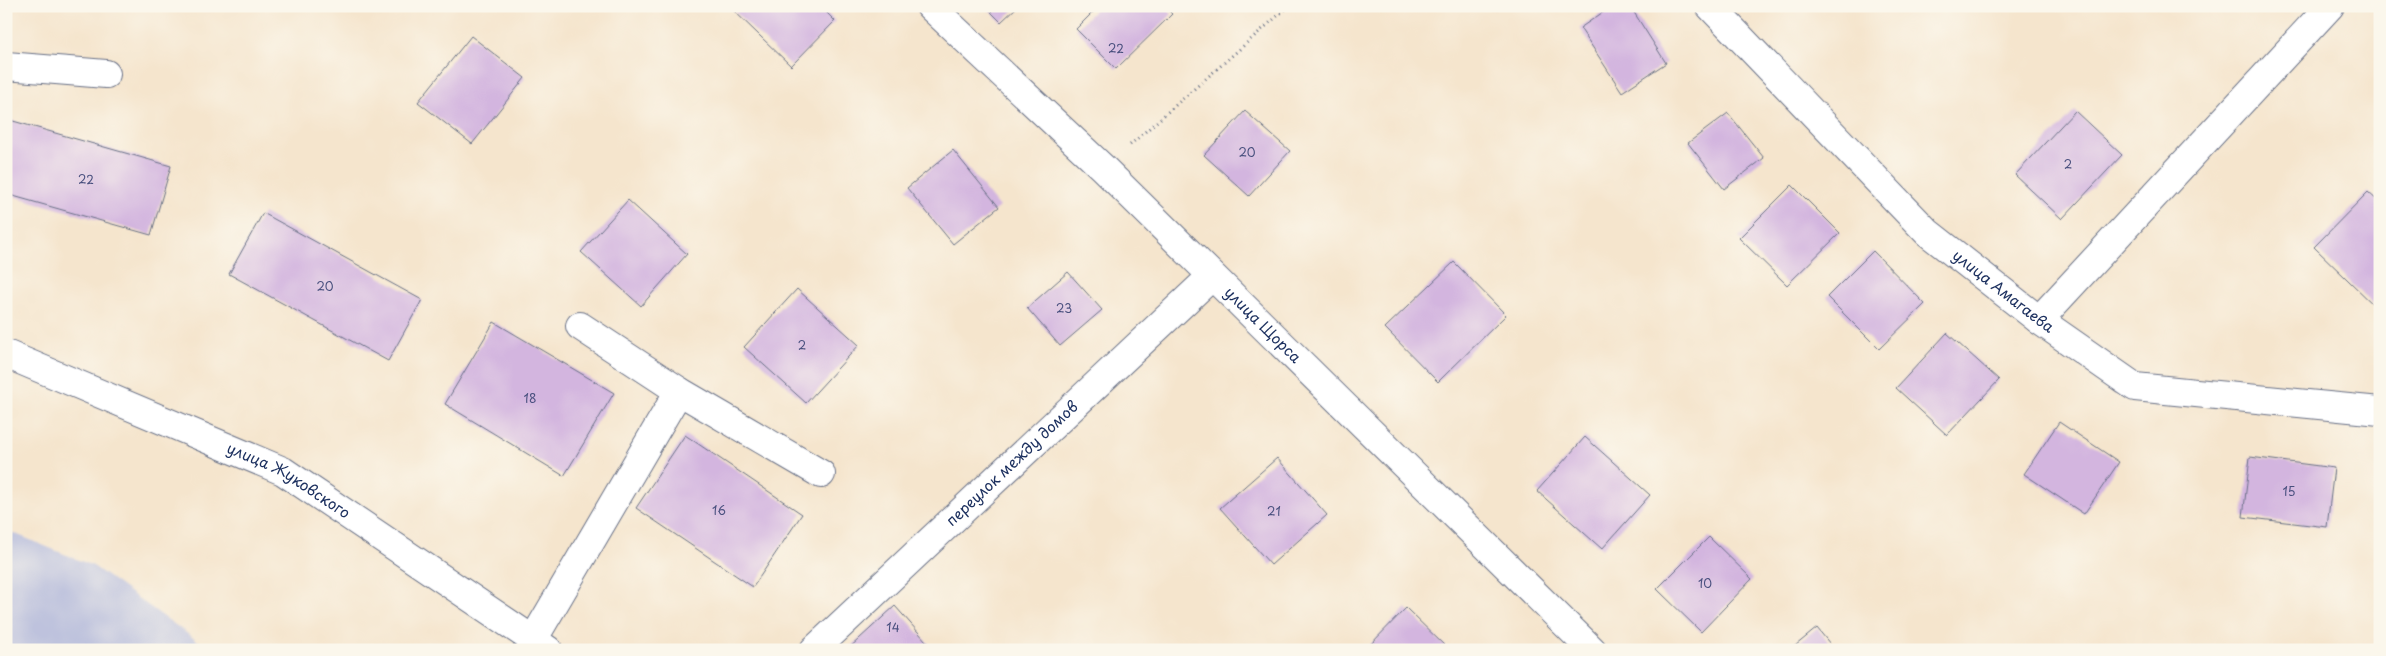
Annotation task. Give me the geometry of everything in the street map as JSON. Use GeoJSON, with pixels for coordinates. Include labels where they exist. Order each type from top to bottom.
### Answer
{"type":"FeatureCollection","features":[{"type":"Feature","properties":{"kind":"street","name":"улица Щорса"},"geometry":{"type":"LineString","coordinates":[[930,6],[1103,168],[1592,650]]}},
{"type":"Feature","properties":{"kind":"street","name":"улица Амагаева"},"geometry":{"type":"LineString","coordinates":[[1710,6],[1928,232],[2040,320],[2135,387],[2380,411]]}},
{"type":"Feature","properties":{"kind":"street"},"geometry":{"type":"LineString","coordinates":[[2040,320],[2330,6]]}},
{"type":"Feature","properties":{"kind":"street"},"geometry":{"type":"LineString","coordinates":[[6,66],[106,74]]}},
{"type":"Feature","properties":{"kind":"street","name":"переулок между домов"},"geometry":{"type":"LineString","coordinates":[[814,650],[1212,276]]}},
{"type":"Feature","properties":{"kind":"street"},"geometry":{"type":"LineString","coordinates":[[580,326],[679,391],[821,474]]}},
{"type":"Feature","properties":{"kind":"street","name":"улица Жуковского"},"geometry":{"type":"LineString","coordinates":[[6,354],[283,471],[541,645]]}},
{"type":"Feature","properties":{"kind":"street"},"geometry":{"type":"LineString","coordinates":[[541,645],[679,391]]}},
{"type":"Feature","properties":{"kind":"path"},"geometry":{"type":"LineString","coordinates":[[1103,168],[1289,6]]}},
{"type":"Feature","properties":{"kind":"shaded area"},"geometry":{"type":"Polygon","coordinates":[[[6,530],[93,566],[210,650],[6,650],[6,530]]]}},
{"type":"Feature","properties":{"kind":"building"},"geometry":{"type":"Polygon","coordinates":[[[729,6],[820,6],[835,21],[791,66],[729,6]]]}},
{"type":"Feature","properties":{"kind":"building"},"geometry":{"type":"Polygon","coordinates":[[[985,6],[1018,6],[1001,22],[985,6]]]}},
{"type":"Feature","properties":{"kind":"building"},"geometry":{"type":"Polygon","coordinates":[[[1099,6],[1164,6],[1172,14],[1116,69],[1076,29],[1099,6]]]}},
{"type":"Feature","properties":{"kind":"building"},"geometry":{"type":"Polygon","coordinates":[[[1612,6],[1630,6],[1666,63],[1622,92],[1580,28],[1612,6]]]}},
{"type":"Feature","properties":{"kind":"building"},"geometry":{"type":"Polygon","coordinates":[[[471,36],[525,78],[472,144],[418,102],[471,36]]]}},
{"type":"Feature","properties":{"kind":"building"},"geometry":{"type":"Polygon","coordinates":[[[1245,111],[1290,151],[1249,196],[1204,155],[1245,111]]]}},
{"type":"Feature","properties":{"kind":"building"},"geometry":{"type":"Polygon","coordinates":[[[2075,111],[2122,155],[2062,219],[2015,175],[2075,111]]]}},
{"type":"Feature","properties":{"kind":"building"},"geometry":{"type":"Polygon","coordinates":[[[1728,113],[1764,158],[1724,189],[1688,143],[1728,113]]]}},
{"type":"Feature","properties":{"kind":"building"},"geometry":{"type":"Polygon","coordinates":[[[6,119],[171,166],[151,235],[6,194],[6,119]]]}},
{"type":"Feature","properties":{"kind":"building"},"geometry":{"type":"Polygon","coordinates":[[[953,150],[999,207],[953,244],[907,188],[953,150]]]}},
{"type":"Feature","properties":{"kind":"building"},"geometry":{"type":"Polygon","coordinates":[[[1792,185],[1840,233],[1787,285],[1739,238],[1792,185]]]}},
{"type":"Feature","properties":{"kind":"building"},"geometry":{"type":"Polygon","coordinates":[[[2368,192],[2380,203],[2380,311],[2314,247],[2368,192]]]}},
{"type":"Feature","properties":{"kind":"building"},"geometry":{"type":"Polygon","coordinates":[[[628,200],[687,254],[641,306],[581,252],[628,200]]]}},
{"type":"Feature","properties":{"kind":"building"},"geometry":{"type":"Polygon","coordinates":[[[263,213],[422,300],[388,361],[229,274],[263,213]]]}},
{"type":"Feature","properties":{"kind":"building"},"geometry":{"type":"Polygon","coordinates":[[[1873,251],[1925,304],[1879,349],[1827,297],[1873,251]]]}},
{"type":"Feature","properties":{"kind":"building"},"geometry":{"type":"Polygon","coordinates":[[[1454,262],[1506,315],[1438,382],[1385,328],[1454,262]]]}},
{"type":"Feature","properties":{"kind":"building"},"geometry":{"type":"Polygon","coordinates":[[[1068,272],[1102,310],[1060,346],[1027,308],[1068,272]]]}},
{"type":"Feature","properties":{"kind":"building"},"geometry":{"type":"Polygon","coordinates":[[[797,289],[859,345],[806,403],[744,347],[797,289]]]}},
{"type":"Feature","properties":{"kind":"building"},"geometry":{"type":"Polygon","coordinates":[[[494,322],[614,393],[564,476],[445,404],[494,322]]]}},
{"type":"Feature","properties":{"kind":"building"},"geometry":{"type":"Polygon","coordinates":[[[1947,333],[1999,380],[1947,435],[1896,388],[1947,333]]]}},
{"type":"Feature","properties":{"kind":"building"},"geometry":{"type":"Polygon","coordinates":[[[2059,422],[2119,462],[2084,514],[2024,474],[2059,422]]]}},
{"type":"Feature","properties":{"kind":"building"},"geometry":{"type":"Polygon","coordinates":[[[685,435],[802,514],[753,587],[636,508],[685,435]]]}},
{"type":"Feature","properties":{"kind":"building"},"geometry":{"type":"Polygon","coordinates":[[[1585,437],[1650,495],[1602,549],[1537,491],[1585,437]]]}},
{"type":"Feature","properties":{"kind":"building"},"geometry":{"type":"Polygon","coordinates":[[[2250,457],[2334,468],[2327,527],[2243,517],[2250,457]]]}},
{"type":"Feature","properties":{"kind":"building"},"geometry":{"type":"Polygon","coordinates":[[[1277,458],[1327,515],[1271,565],[1220,508],[1277,458]]]}},
{"type":"Feature","properties":{"kind":"building"},"geometry":{"type":"Polygon","coordinates":[[[1709,537],[1752,579],[1701,632],[1657,589],[1709,537]]]}},
{"type":"Feature","properties":{"kind":"building"},"geometry":{"type":"Polygon","coordinates":[[[895,606],[934,650],[847,650],[895,606]]]}},
{"type":"Feature","properties":{"kind":"building"},"geometry":{"type":"Polygon","coordinates":[[[1406,608],[1449,650],[1365,650],[1406,608]]]}},
{"type":"Feature","properties":{"kind":"building"},"geometry":{"type":"Polygon","coordinates":[[[1817,628],[1835,650],[1790,650],[1817,628]]]}}]}
